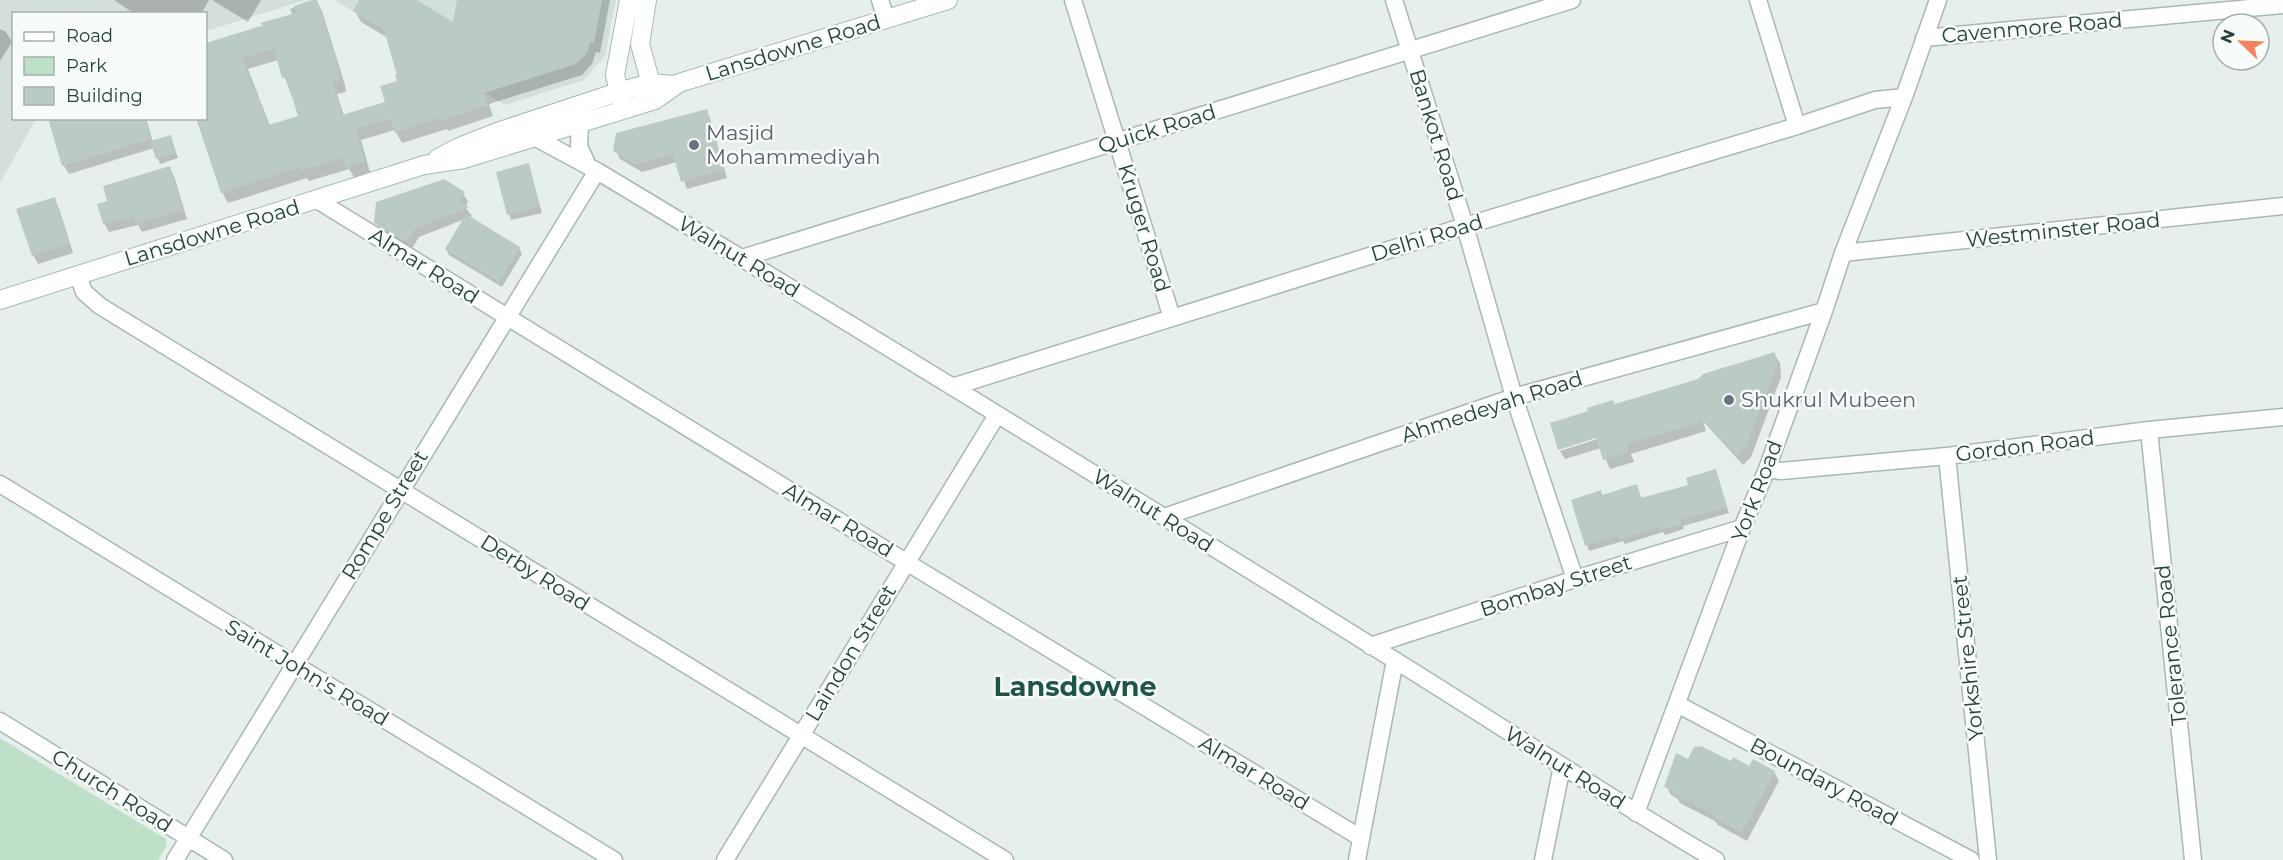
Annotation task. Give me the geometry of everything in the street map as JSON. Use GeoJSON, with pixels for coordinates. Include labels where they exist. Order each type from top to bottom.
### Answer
{"type":"FeatureCollection","features":[{"type":"Feature","properties":{"kind":"street"},"geometry":{"type":"LineString","coordinates":[[623,110],[615,75],[629,0]]}},
{"type":"Feature","properties":{"kind":"street"},"geometry":{"type":"LineString","coordinates":[[647,0],[639,39],[640,50],[653,91]]}},
{"type":"Feature","properties":{"kind":"street"},"geometry":{"type":"LineString","coordinates":[[880,0],[886,19]]}},
{"type":"Feature","properties":{"kind":"street","name":"Lansdowne Road"},"geometry":{"type":"LineString","coordinates":[[0,300],[424,165],[496,132],[618,92],[653,91],[948,0]]}},
{"type":"Feature","properties":{"kind":"street","name":"Kruger Road"},"geometry":{"type":"LineString","coordinates":[[1073,0],[1172,318]]}},
{"type":"Feature","properties":{"kind":"street","name":"Bankot Road"},"geometry":{"type":"LineString","coordinates":[[1394,0],[1465,226],[1514,397],[1575,579]]}},
{"type":"Feature","properties":{"kind":"street","name":"Quick Road"},"geometry":{"type":"LineString","coordinates":[[742,258],[1572,0]]}},
{"type":"Feature","properties":{"kind":"street"},"geometry":{"type":"LineString","coordinates":[[1758,0],[1797,126]]}},
{"type":"Feature","properties":{"kind":"street","name":"York Road"},"geometry":{"type":"LineString","coordinates":[[1636,813],[1742,528],[1767,469],[1843,253],[1904,97],[1938,0]]}},
{"type":"Feature","properties":{"kind":"street","name":"Cavenmore Road"},"geometry":{"type":"LineString","coordinates":[[1924,38],[2283,5]]}},
{"type":"Feature","properties":{"kind":"street","name":"Lansdowne Road"},"geometry":{"type":"LineString","coordinates":[[424,165],[464,159],[580,124],[623,110],[653,91]]}},
{"type":"Feature","properties":{"kind":"street","name":"Delhi Road"},"geometry":{"type":"LineString","coordinates":[[952,387],[1875,100],[1904,97]]}},
{"type":"Feature","properties":{"kind":"street"},"geometry":{"type":"LineString","coordinates":[[580,124],[579,146],[592,168]]}},
{"type":"Feature","properties":{"kind":"street","name":"Walnut Road"},"geometry":{"type":"LineString","coordinates":[[536,138],[592,168],[742,258],[1395,660],[1636,813],[1716,860]]}},
{"type":"Feature","properties":{"kind":"street","name":"Rompe Street"},"geometry":{"type":"LineString","coordinates":[[175,860],[506,318],[592,168]]}},
{"type":"Feature","properties":{"kind":"street","name":"Almar Road"},"geometry":{"type":"LineString","coordinates":[[317,200],[506,318],[1361,838]]}},
{"type":"Feature","properties":{"kind":"street","name":"Westminster Road"},"geometry":{"type":"LineString","coordinates":[[1843,253],[2283,206]]}},
{"type":"Feature","properties":{"kind":"street","name":"Derby Road"},"geometry":{"type":"LineString","coordinates":[[78,274],[84,292],[100,306],[1005,860]]}},
{"type":"Feature","properties":{"kind":"street","name":"Ahmedeyah Road"},"geometry":{"type":"LineString","coordinates":[[1164,517],[1514,397],[1824,311]]}},
{"type":"Feature","properties":{"kind":"street","name":"Laindon Street"},"geometry":{"type":"LineString","coordinates":[[725,860],[997,415]]}},
{"type":"Feature","properties":{"kind":"street","name":"Gordon Road"},"geometry":{"type":"LineString","coordinates":[[1767,469],[1781,471],[1947,456],[2149,430],[2283,417]]}},
{"type":"Feature","properties":{"kind":"street","name":"Tolerance Road"},"geometry":{"type":"LineString","coordinates":[[2149,430],[2193,860]]}},
{"type":"Feature","properties":{"kind":"street","name":"Yorkshire Street"},"geometry":{"type":"LineString","coordinates":[[1947,456],[1988,860]]}},
{"type":"Feature","properties":{"kind":"street","name":"Saint John's Road"},"geometry":{"type":"LineString","coordinates":[[0,484],[614,860]]}},
{"type":"Feature","properties":{"kind":"street","name":"Bombay Street"},"geometry":{"type":"LineString","coordinates":[[1370,646],[1575,579],[1742,528]]}},
{"type":"Feature","properties":{"kind":"street"},"geometry":{"type":"LineString","coordinates":[[1357,860],[1395,660]]}},
{"type":"Feature","properties":{"kind":"street","name":"Boundary Road"},"geometry":{"type":"LineString","coordinates":[[1677,704],[1971,860]]}},
{"type":"Feature","properties":{"kind":"street","name":"Church Road"},"geometry":{"type":"LineString","coordinates":[[0,721],[224,860]]}},
{"type":"Feature","properties":{"kind":"street"},"geometry":{"type":"LineString","coordinates":[[1543,860],[1562,766]]}},
{"type":"Feature","properties":{"kind":"shaded area"},"geometry":{"type":"Polygon","coordinates":[[[0,0],[306,0],[207,31],[207,12],[12,12],[12,120],[35,120],[0,183],[0,0]]]}},
{"type":"Feature","properties":{"kind":"shaded area"},"geometry":{"type":"Polygon","coordinates":[[[335,0],[616,0],[605,56],[584,80],[505,105],[335,0]]]}},
{"type":"Feature","properties":{"kind":"green space"},"geometry":{"type":"Polygon","coordinates":[[[0,738],[166,839],[166,847],[158,860],[0,860],[0,738]]]}},
{"type":"Feature","properties":{"kind":"building"},"geometry":{"type":"Polygon","coordinates":[[[317,0],[337,62],[340,81],[333,83],[342,115],[385,102],[380,86],[397,81],[384,30],[353,11],[359,0],[417,0],[453,22],[457,0],[602,0],[594,43],[590,42],[587,53],[576,64],[484,93],[488,105],[440,121],[439,118],[395,133],[390,119],[356,129],[365,162],[346,167],[343,158],[301,171],[300,167],[221,193],[197,120],[207,120],[207,43],[264,25],[260,23],[296,13],[294,6],[317,0]],[[274,49],[243,58],[268,125],[298,116],[286,77],[282,78],[274,49]]]}},
{"type":"Feature","properties":{"kind":"building","name":"Masjid Mohammediyah"},"geometry":{"type":"Polygon","coordinates":[[[707,109],[724,170],[681,182],[673,154],[636,165],[613,151],[616,133],[707,109]]]}},
{"type":"Feature","properties":{"kind":"building"},"geometry":{"type":"Polygon","coordinates":[[[49,120],[146,120],[151,139],[62,166],[49,120]]]}},
{"type":"Feature","properties":{"kind":"building"},"geometry":{"type":"Polygon","coordinates":[[[171,135],[176,153],[156,159],[150,141],[171,135]]]}},
{"type":"Feature","properties":{"kind":"building"},"geometry":{"type":"Polygon","coordinates":[[[529,163],[540,207],[507,215],[496,172],[529,163]]]}},
{"type":"Feature","properties":{"kind":"building"},"geometry":{"type":"Polygon","coordinates":[[[170,166],[183,210],[136,224],[134,217],[103,224],[97,204],[107,201],[103,186],[170,166]]]}},
{"type":"Feature","properties":{"kind":"building"},"geometry":{"type":"Polygon","coordinates":[[[444,179],[465,192],[459,201],[469,207],[415,229],[406,242],[374,223],[376,202],[444,179]]]}},
{"type":"Feature","properties":{"kind":"building"},"geometry":{"type":"Polygon","coordinates":[[[55,197],[69,244],[32,256],[16,209],[55,197]]]}},
{"type":"Feature","properties":{"kind":"building"},"geometry":{"type":"Polygon","coordinates":[[[466,214],[520,247],[499,282],[445,249],[466,214]]]}},
{"type":"Feature","properties":{"kind":"building"},"geometry":{"type":"Polygon","coordinates":[[[1775,352],[1777,366],[1746,447],[1737,456],[1700,416],[1702,422],[1627,444],[1629,452],[1603,460],[1596,438],[1558,450],[1550,423],[1588,411],[1587,408],[1613,400],[1615,404],[1698,379],[1703,374],[1775,352]]]}},
{"type":"Feature","properties":{"kind":"building"},"geometry":{"type":"Polygon","coordinates":[[[1716,469],[1727,507],[1681,520],[1682,524],[1660,530],[1659,527],[1620,540],[1619,536],[1585,546],[1571,500],[1601,490],[1602,495],[1637,484],[1641,498],[1688,485],[1686,478],[1716,469]]]}},
{"type":"Feature","properties":{"kind":"building"},"geometry":{"type":"Polygon","coordinates":[[[1701,746],[1731,761],[1733,757],[1749,766],[1753,759],[1775,771],[1742,833],[1664,787],[1676,753],[1688,759],[1694,747],[1701,746]]]}},
{"type":"Feature","properties":{"kind":"place","name":"Masjid Mohammediyah"},"geometry":{"type":"Point","coordinates":[694,145]}},
{"type":"Feature","properties":{"kind":"place","name":"Shukrul Mubeen"},"geometry":{"type":"Point","coordinates":[1729,400]}},
{"type":"Feature","properties":{"kind":"district","name":"Lansdowne"},"geometry":{"type":"Point","coordinates":[1075,687]}}]}
